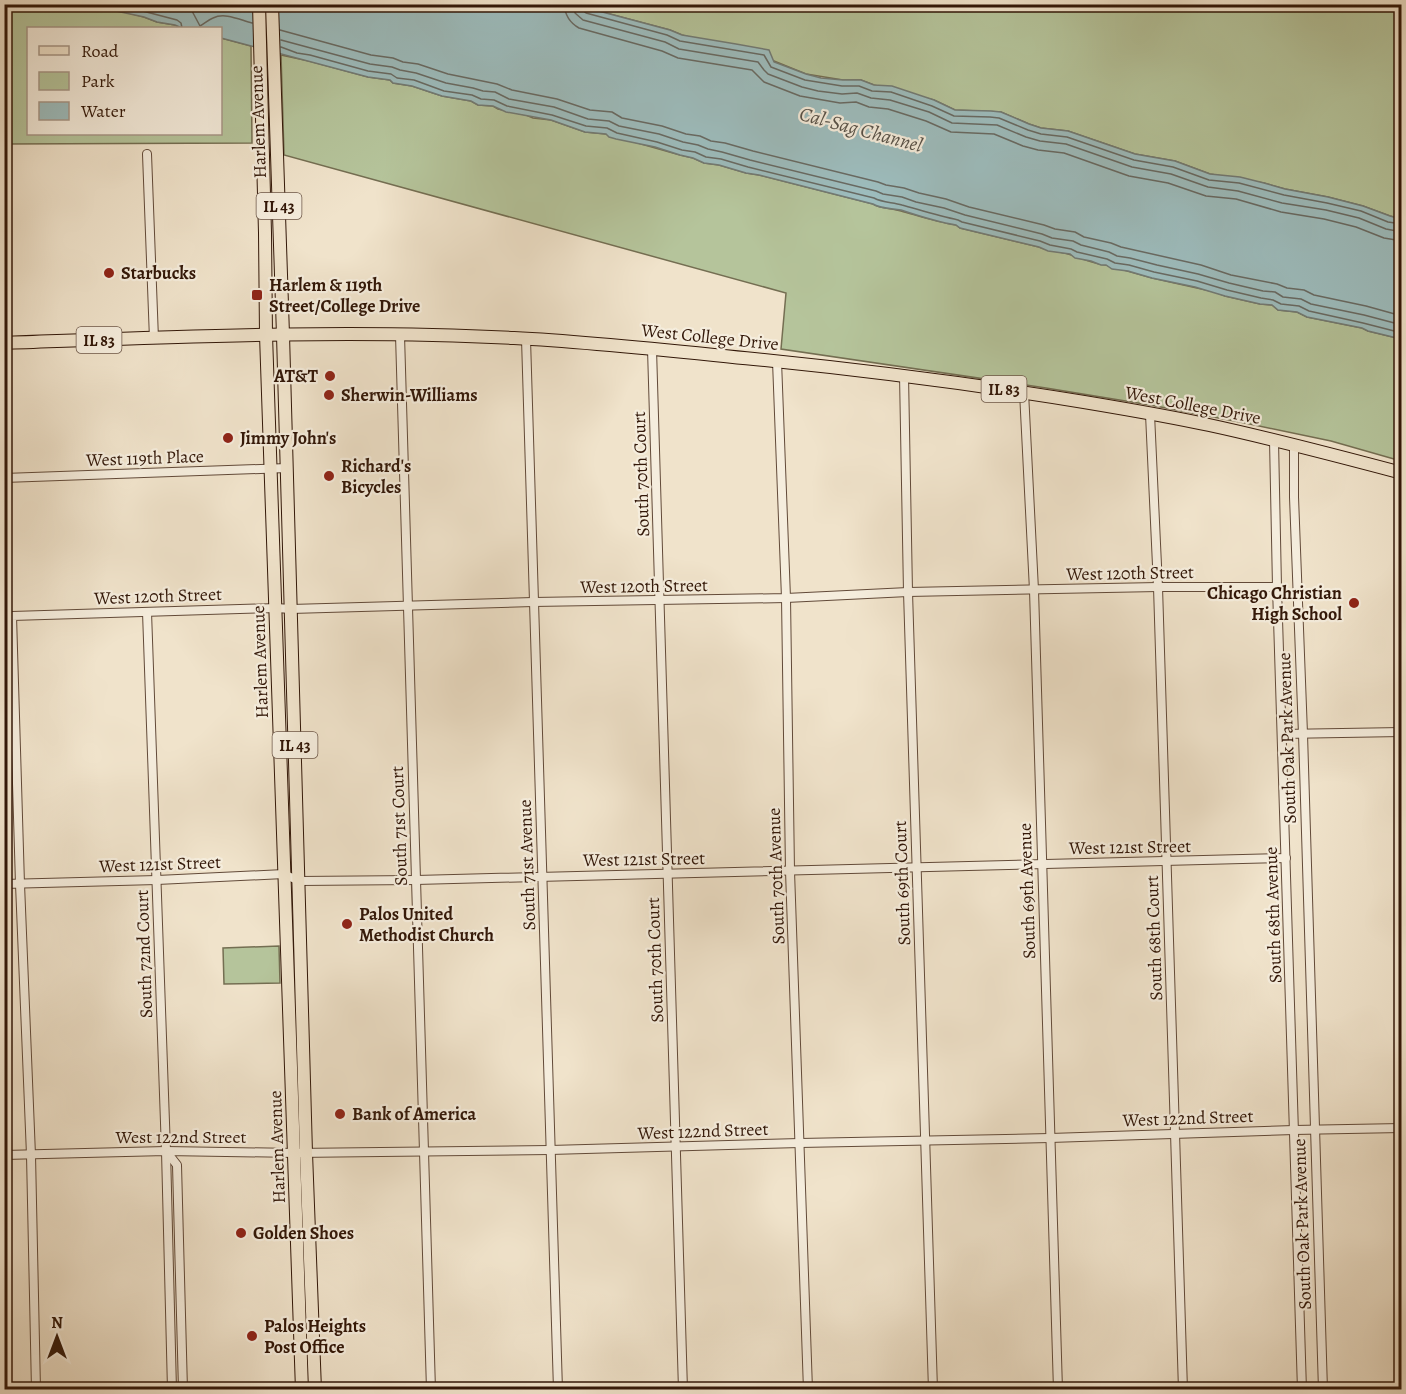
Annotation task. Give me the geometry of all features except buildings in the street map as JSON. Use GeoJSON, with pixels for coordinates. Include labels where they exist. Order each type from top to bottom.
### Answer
{"type":"FeatureCollection","features":[{"type":"Feature","properties":{"kind":"main road","name":"Harlem Avenue"},"geometry":{"type":"LineString","coordinates":[[260,4],[266,335],[284,874],[315,1389]]}},
{"type":"Feature","properties":{"kind":"main road","name":"Harlem Avenue"},"geometry":{"type":"LineString","coordinates":[[272,4],[299,881],[302,1389]]}},
{"type":"Feature","properties":{"kind":"main road","name":"West College Drive"},"geometry":{"type":"LineString","coordinates":[[4,343],[266,335],[400,334],[526,339],[652,349],[904,375],[1024,392],[1150,414],[1274,440],[1401,473]]}},
{"type":"Feature","properties":{"kind":"street"},"geometry":{"type":"LineString","coordinates":[[147,154],[154,339]]}},
{"type":"Feature","properties":{"kind":"street","name":"South 71st Court"},"geometry":{"type":"LineString","coordinates":[[400,334],[431,1389]]}},
{"type":"Feature","properties":{"kind":"street","name":"South 71st Avenue"},"geometry":{"type":"LineString","coordinates":[[526,339],[558,1389]]}},
{"type":"Feature","properties":{"kind":"street","name":"South 70th Court"},"geometry":{"type":"LineString","coordinates":[[652,349],[683,1389]]}},
{"type":"Feature","properties":{"kind":"street","name":"South 70th Avenue"},"geometry":{"type":"LineString","coordinates":[[777,361],[786,598],[790,871],[808,1389]]}},
{"type":"Feature","properties":{"kind":"street","name":"South 69th Court"},"geometry":{"type":"LineString","coordinates":[[904,375],[908,592],[933,1389]]}},
{"type":"Feature","properties":{"kind":"street","name":"South 69th Avenue"},"geometry":{"type":"LineString","coordinates":[[1024,392],[1034,590],[1058,1389]]}},
{"type":"Feature","properties":{"kind":"street","name":"South 68th Court"},"geometry":{"type":"LineString","coordinates":[[1150,414],[1158,586],[1183,1389]]}},
{"type":"Feature","properties":{"kind":"street","name":"South 68th Avenue"},"geometry":{"type":"LineString","coordinates":[[1274,440],[1302,1389]]}},
{"type":"Feature","properties":{"kind":"street","name":"South Oak Park Avenue"},"geometry":{"type":"LineString","coordinates":[[1294,445],[1323,1389]]}},
{"type":"Feature","properties":{"kind":"street","name":"West 119th Place"},"geometry":{"type":"LineString","coordinates":[[4,478],[287,468]]}},
{"type":"Feature","properties":{"kind":"street","name":"West 120th Street"},"geometry":{"type":"LineString","coordinates":[[20,884],[12,616],[533,602],[786,598],[908,592],[1158,586],[1277,587]]}},
{"type":"Feature","properties":{"kind":"street","name":"South 72nd Court"},"geometry":{"type":"LineString","coordinates":[[147,612],[172,1389]]}},
{"type":"Feature","properties":{"kind":"street"},"geometry":{"type":"LineString","coordinates":[[1282,734],[1401,732]]}},
{"type":"Feature","properties":{"kind":"street","name":"West 121st Street"},"geometry":{"type":"LineString","coordinates":[[4,884],[284,874],[299,881],[416,880],[1286,858]]}},
{"type":"Feature","properties":{"kind":"street"},"geometry":{"type":"LineString","coordinates":[[20,884],[31,1155],[36,1389]]}},
{"type":"Feature","properties":{"kind":"street","name":"West 122nd Street"},"geometry":{"type":"LineString","coordinates":[[4,1155],[166,1151],[300,1153],[550,1150],[1401,1128]]}},
{"type":"Feature","properties":{"kind":"street","name":"South 72nd Court"},"geometry":{"type":"LineString","coordinates":[[166,1151],[177,1164],[183,1389]]}},
{"type":"Feature","properties":{"kind":"green space"},"geometry":{"type":"Polygon","coordinates":[[[92,4],[180,27],[27,27],[27,135],[222,135],[222,38],[251,46],[252,143],[5,144],[4,5],[92,4]]]}},
{"type":"Feature","properties":{"kind":"green space"},"geometry":{"type":"Polygon","coordinates":[[[576,5],[1401,5],[1401,219],[1328,197],[1210,174],[1175,161],[1135,154],[1068,131],[1041,128],[1001,112],[955,110],[934,100],[861,80],[843,80],[806,74],[774,61],[576,5]]]}},
{"type":"Feature","properties":{"kind":"green space"},"geometry":{"type":"Polygon","coordinates":[[[281,55],[368,77],[390,80],[393,83],[471,101],[478,105],[493,106],[533,118],[551,120],[585,132],[606,134],[704,163],[898,210],[1152,278],[1272,305],[1278,310],[1297,312],[1307,317],[1362,328],[1401,339],[1401,461],[1331,441],[1150,405],[781,349],[786,293],[284,155],[281,55]]]}},
{"type":"Feature","properties":{"kind":"green space"},"geometry":{"type":"Polygon","coordinates":[[[279,946],[280,983],[224,984],[223,948],[279,946]]]}},
{"type":"Feature","properties":{"kind":"water","name":"Cal-Sag Channel"},"geometry":{"type":"Polygon","coordinates":[[[92,5],[576,5],[682,35],[769,50],[774,62],[806,74],[821,78],[861,80],[874,85],[892,86],[934,100],[955,110],[1001,112],[1041,128],[1068,131],[1135,154],[1175,161],[1210,174],[1240,177],[1328,197],[1401,219],[1401,339],[1362,328],[1307,317],[1297,312],[1278,310],[1272,305],[1112,269],[1106,265],[1075,258],[1070,254],[1048,251],[901,210],[879,207],[704,163],[655,147],[609,137],[606,134],[585,132],[551,120],[506,112],[493,106],[478,105],[471,101],[393,83],[390,80],[368,77],[222,38],[222,27],[180,27],[92,5]]]}},
{"type":"Feature","properties":{"kind":"place","name":"Starbucks"},"geometry":{"type":"Point","coordinates":[109,273]}},
{"type":"Feature","properties":{"kind":"place","name":"Harlem & 119th Street/College Drive"},"geometry":{"type":"Point","coordinates":[257,295]}},
{"type":"Feature","properties":{"kind":"place","name":"AT&T"},"geometry":{"type":"Point","coordinates":[330,376]}},
{"type":"Feature","properties":{"kind":"place","name":"Sherwin-Williams"},"geometry":{"type":"Point","coordinates":[329,395]}},
{"type":"Feature","properties":{"kind":"place","name":"Jimmy John's"},"geometry":{"type":"Point","coordinates":[228,438]}},
{"type":"Feature","properties":{"kind":"place","name":"Richard's Bicycles"},"geometry":{"type":"Point","coordinates":[329,476]}},
{"type":"Feature","properties":{"kind":"place","name":"Chicago Christian High School"},"geometry":{"type":"Point","coordinates":[1354,603]}},
{"type":"Feature","properties":{"kind":"place","name":"Palos United Methodist Church"},"geometry":{"type":"Point","coordinates":[347,924]}},
{"type":"Feature","properties":{"kind":"place","name":"Bank of America"},"geometry":{"type":"Point","coordinates":[340,1114]}},
{"type":"Feature","properties":{"kind":"place","name":"Golden Shoes"},"geometry":{"type":"Point","coordinates":[241,1233]}},
{"type":"Feature","properties":{"kind":"place","name":"Palos Heights Post Office"},"geometry":{"type":"Point","coordinates":[252,1336]}}]}
